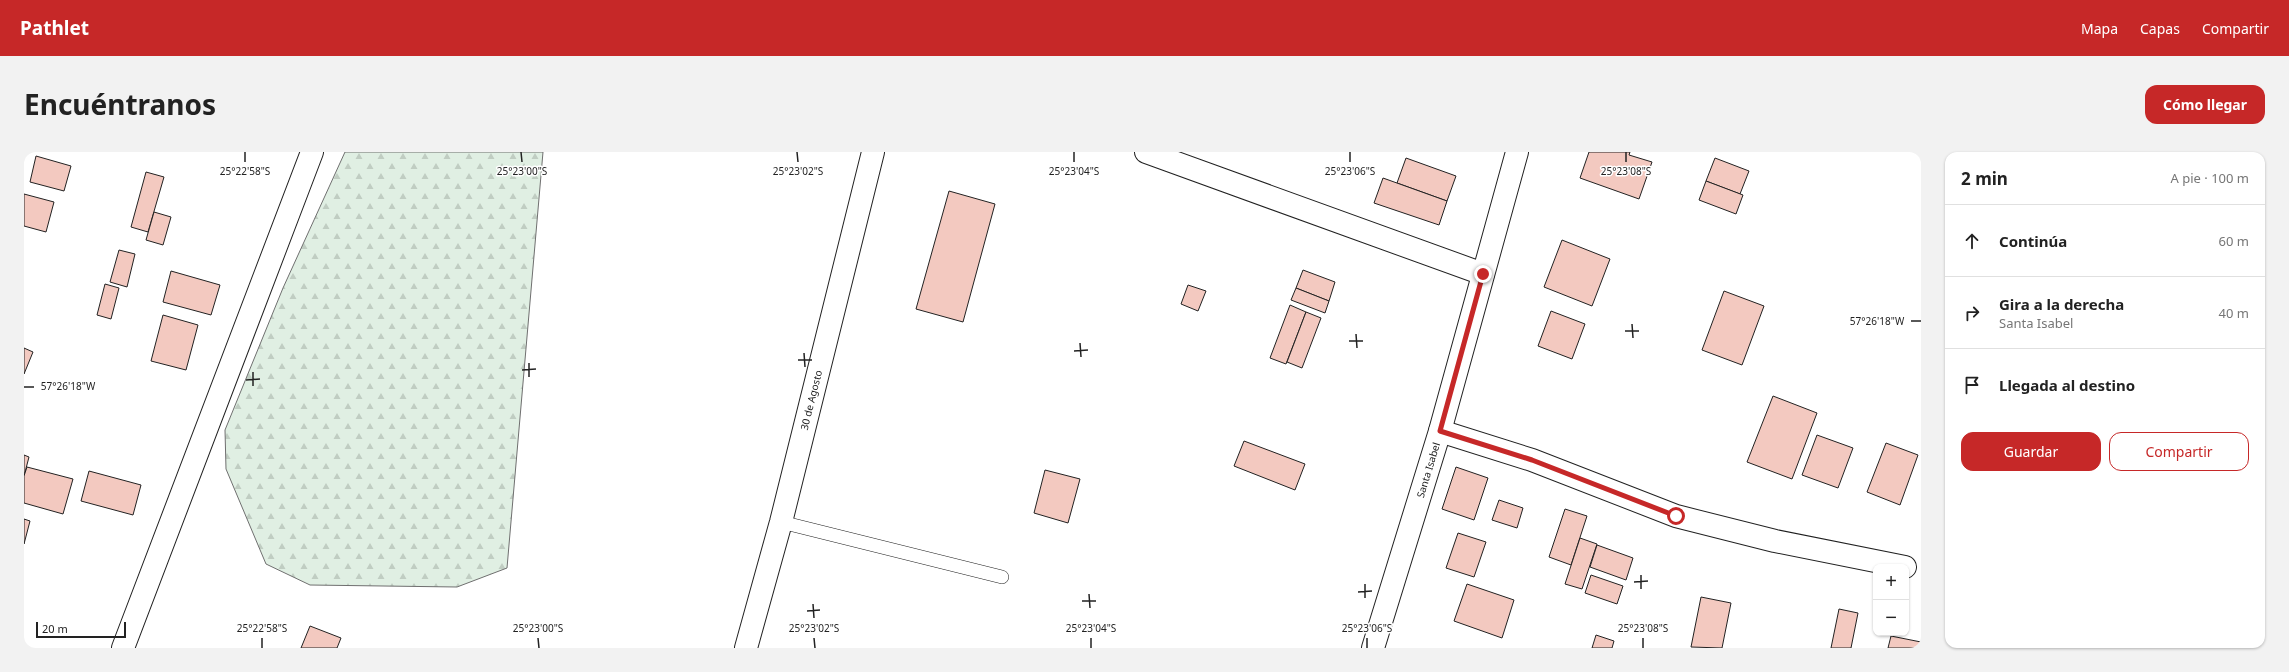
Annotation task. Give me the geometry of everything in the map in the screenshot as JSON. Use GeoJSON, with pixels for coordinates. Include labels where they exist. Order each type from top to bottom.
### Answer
{"type":"FeatureCollection","features":[{"type":"Feature","properties":{"kind":"street"},"geometry":{"type":"LineString","coordinates":[[123,648],[312,152]]}},
{"type":"Feature","properties":{"kind":"street","name":"30 de Agosto"},"geometry":{"type":"LineString","coordinates":[[746,648],[781,522],[873,152]]}},
{"type":"Feature","properties":{"kind":"street"},"geometry":{"type":"LineString","coordinates":[[1146,152],[1483,274]]}},
{"type":"Feature","properties":{"kind":"street","name":"Santa Isabel"},"geometry":{"type":"LineString","coordinates":[[1373,648],[1440,431],[1517,152]]}},
{"type":"Feature","properties":{"kind":"street"},"geometry":{"type":"LineString","coordinates":[[1440,431],[1532,460],[1676,516],[1775,540],[1891,564]]}},
{"type":"Feature","properties":{"kind":"street"},"geometry":{"type":"LineString","coordinates":[[1909,568],[1921,571]]}},
{"type":"Feature","properties":{"kind":"lane"},"geometry":{"type":"LineString","coordinates":[[781,522],[1002,578]]}},
{"type":"Feature","properties":{"kind":"green space"},"geometry":{"type":"Polygon","coordinates":[[[345,152],[543,152],[507,568],[457,587],[310,585],[266,564],[226,469],[225,430],[283,288],[345,152]]]}},
{"type":"Feature","properties":{"kind":"building"},"geometry":{"type":"Polygon","coordinates":[[[1589,152],[1630,152],[1629,155],[1652,162],[1639,199],[1580,178],[1589,152]]]}},
{"type":"Feature","properties":{"kind":"building"},"geometry":{"type":"Polygon","coordinates":[[[36,156],[71,166],[64,191],[30,182],[36,156]]]}},
{"type":"Feature","properties":{"kind":"building"},"geometry":{"type":"Polygon","coordinates":[[[1406,158],[1456,176],[1447,201],[1397,183],[1406,158]]]}},
{"type":"Feature","properties":{"kind":"building"},"geometry":{"type":"Polygon","coordinates":[[[1715,158],[1749,171],[1740,194],[1706,181],[1715,158]]]}},
{"type":"Feature","properties":{"kind":"building"},"geometry":{"type":"Polygon","coordinates":[[[146,172],[164,177],[148,232],[131,227],[146,172]]]}},
{"type":"Feature","properties":{"kind":"building"},"geometry":{"type":"Polygon","coordinates":[[[1383,178],[1447,201],[1439,225],[1374,203],[1383,178]]]}},
{"type":"Feature","properties":{"kind":"building"},"geometry":{"type":"Polygon","coordinates":[[[1706,181],[1743,195],[1736,214],[1699,200],[1706,181]]]}},
{"type":"Feature","properties":{"kind":"building"},"geometry":{"type":"Polygon","coordinates":[[[949,191],[995,204],[963,322],[916,309],[949,191]]]}},
{"type":"Feature","properties":{"kind":"building"},"geometry":{"type":"Polygon","coordinates":[[[24,194],[54,202],[46,232],[24,226],[24,194]]]}},
{"type":"Feature","properties":{"kind":"building"},"geometry":{"type":"Polygon","coordinates":[[[154,212],[171,217],[163,245],[146,240],[154,212]]]}},
{"type":"Feature","properties":{"kind":"building"},"geometry":{"type":"Polygon","coordinates":[[[1562,240],[1610,259],[1592,306],[1544,287],[1562,240]]]}},
{"type":"Feature","properties":{"kind":"building"},"geometry":{"type":"Polygon","coordinates":[[[119,250],[135,254],[127,287],[110,282],[119,250]]]}},
{"type":"Feature","properties":{"kind":"building"},"geometry":{"type":"Polygon","coordinates":[[[1303,270],[1335,282],[1329,301],[1296,288],[1303,270]]]}},
{"type":"Feature","properties":{"kind":"building"},"geometry":{"type":"Polygon","coordinates":[[[171,271],[220,285],[211,315],[163,302],[171,271]]]}},
{"type":"Feature","properties":{"kind":"building"},"geometry":{"type":"Polygon","coordinates":[[[105,284],[119,288],[111,319],[97,315],[105,284]]]}},
{"type":"Feature","properties":{"kind":"building"},"geometry":{"type":"Polygon","coordinates":[[[1188,285],[1206,291],[1198,311],[1181,304],[1188,285]]]}},
{"type":"Feature","properties":{"kind":"building"},"geometry":{"type":"Polygon","coordinates":[[[1296,288],[1329,301],[1325,313],[1291,300],[1296,288]]]}},
{"type":"Feature","properties":{"kind":"building"},"geometry":{"type":"Polygon","coordinates":[[[1724,291],[1764,306],[1742,365],[1702,350],[1724,291]]]}},
{"type":"Feature","properties":{"kind":"building"},"geometry":{"type":"Polygon","coordinates":[[[1290,305],[1306,312],[1286,364],[1270,358],[1290,305]]]}},
{"type":"Feature","properties":{"kind":"building"},"geometry":{"type":"Polygon","coordinates":[[[1551,311],[1585,324],[1572,359],[1538,346],[1551,311]]]}},
{"type":"Feature","properties":{"kind":"building"},"geometry":{"type":"Polygon","coordinates":[[[1306,312],[1321,318],[1302,368],[1287,362],[1306,312]]]}},
{"type":"Feature","properties":{"kind":"building"},"geometry":{"type":"Polygon","coordinates":[[[163,315],[198,325],[186,370],[151,361],[163,315]]]}},
{"type":"Feature","properties":{"kind":"building"},"geometry":{"type":"Polygon","coordinates":[[[24,348],[33,352],[24,374],[24,348]]]}},
{"type":"Feature","properties":{"kind":"building"},"geometry":{"type":"Polygon","coordinates":[[[1773,396],[1817,413],[1792,479],[1747,462],[1773,396]]]}},
{"type":"Feature","properties":{"kind":"building"},"geometry":{"type":"Polygon","coordinates":[[[1817,435],[1853,448],[1838,488],[1802,475],[1817,435]]]}},
{"type":"Feature","properties":{"kind":"building"},"geometry":{"type":"Polygon","coordinates":[[[1244,441],[1305,464],[1295,490],[1234,466],[1244,441]]]}},
{"type":"Feature","properties":{"kind":"building"},"geometry":{"type":"Polygon","coordinates":[[[1886,443],[1918,455],[1900,505],[1867,492],[1886,443]]]}},
{"type":"Feature","properties":{"kind":"building"},"geometry":{"type":"Polygon","coordinates":[[[24,455],[29,457],[24,476],[24,455]]]}},
{"type":"Feature","properties":{"kind":"building"},"geometry":{"type":"Polygon","coordinates":[[[27,467],[73,479],[63,514],[24,503],[24,476],[27,467]]]}},
{"type":"Feature","properties":{"kind":"building"},"geometry":{"type":"Polygon","coordinates":[[[1456,467],[1488,478],[1474,520],[1442,509],[1456,467]]]}},
{"type":"Feature","properties":{"kind":"building"},"geometry":{"type":"Polygon","coordinates":[[[1045,470],[1080,479],[1068,523],[1034,513],[1045,470]]]}},
{"type":"Feature","properties":{"kind":"building"},"geometry":{"type":"Polygon","coordinates":[[[89,471],[141,485],[133,515],[81,501],[89,471]]]}},
{"type":"Feature","properties":{"kind":"building"},"geometry":{"type":"Polygon","coordinates":[[[1499,500],[1523,508],[1517,528],[1492,520],[1499,500]]]}},
{"type":"Feature","properties":{"kind":"building"},"geometry":{"type":"Polygon","coordinates":[[[1565,509],[1587,516],[1571,565],[1549,557],[1565,509]]]}},
{"type":"Feature","properties":{"kind":"building"},"geometry":{"type":"Polygon","coordinates":[[[24,519],[30,521],[24,544],[24,519]]]}},
{"type":"Feature","properties":{"kind":"building"},"geometry":{"type":"Polygon","coordinates":[[[1458,533],[1486,542],[1474,577],[1446,568],[1458,533]]]}},
{"type":"Feature","properties":{"kind":"building"},"geometry":{"type":"Polygon","coordinates":[[[1580,538],[1597,544],[1582,589],[1565,584],[1580,538]]]}},
{"type":"Feature","properties":{"kind":"building"},"geometry":{"type":"Polygon","coordinates":[[[1597,545],[1633,558],[1626,580],[1590,567],[1597,545]]]}},
{"type":"Feature","properties":{"kind":"building"},"geometry":{"type":"Polygon","coordinates":[[[1591,575],[1623,586],[1617,604],[1585,593],[1591,575]]]}},
{"type":"Feature","properties":{"kind":"building"},"geometry":{"type":"Polygon","coordinates":[[[1467,584],[1514,600],[1502,638],[1454,621],[1467,584]]]}},
{"type":"Feature","properties":{"kind":"building"},"geometry":{"type":"Polygon","coordinates":[[[1701,597],[1731,603],[1722,648],[1691,647],[1701,597]]]}},
{"type":"Feature","properties":{"kind":"building"},"geometry":{"type":"Polygon","coordinates":[[[1839,609],[1858,613],[1851,648],[1831,648],[1839,609]]]}},
{"type":"Feature","properties":{"kind":"building"},"geometry":{"type":"Polygon","coordinates":[[[310,626],[341,638],[337,648],[301,648],[310,626]]]}},
{"type":"Feature","properties":{"kind":"building"},"geometry":{"type":"Polygon","coordinates":[[[1596,635],[1614,641],[1612,648],[1592,648],[1596,635]]]}},
{"type":"Feature","properties":{"kind":"building"},"geometry":{"type":"Polygon","coordinates":[[[1891,636],[1921,642],[1921,648],[1888,648],[1891,636]]]}},
{"type":"Feature","properties":{"kind":"route"},"geometry":{"type":"LineString","coordinates":[[1483,274],[1440,431],[1532,460],[1676,516]]}}]}
